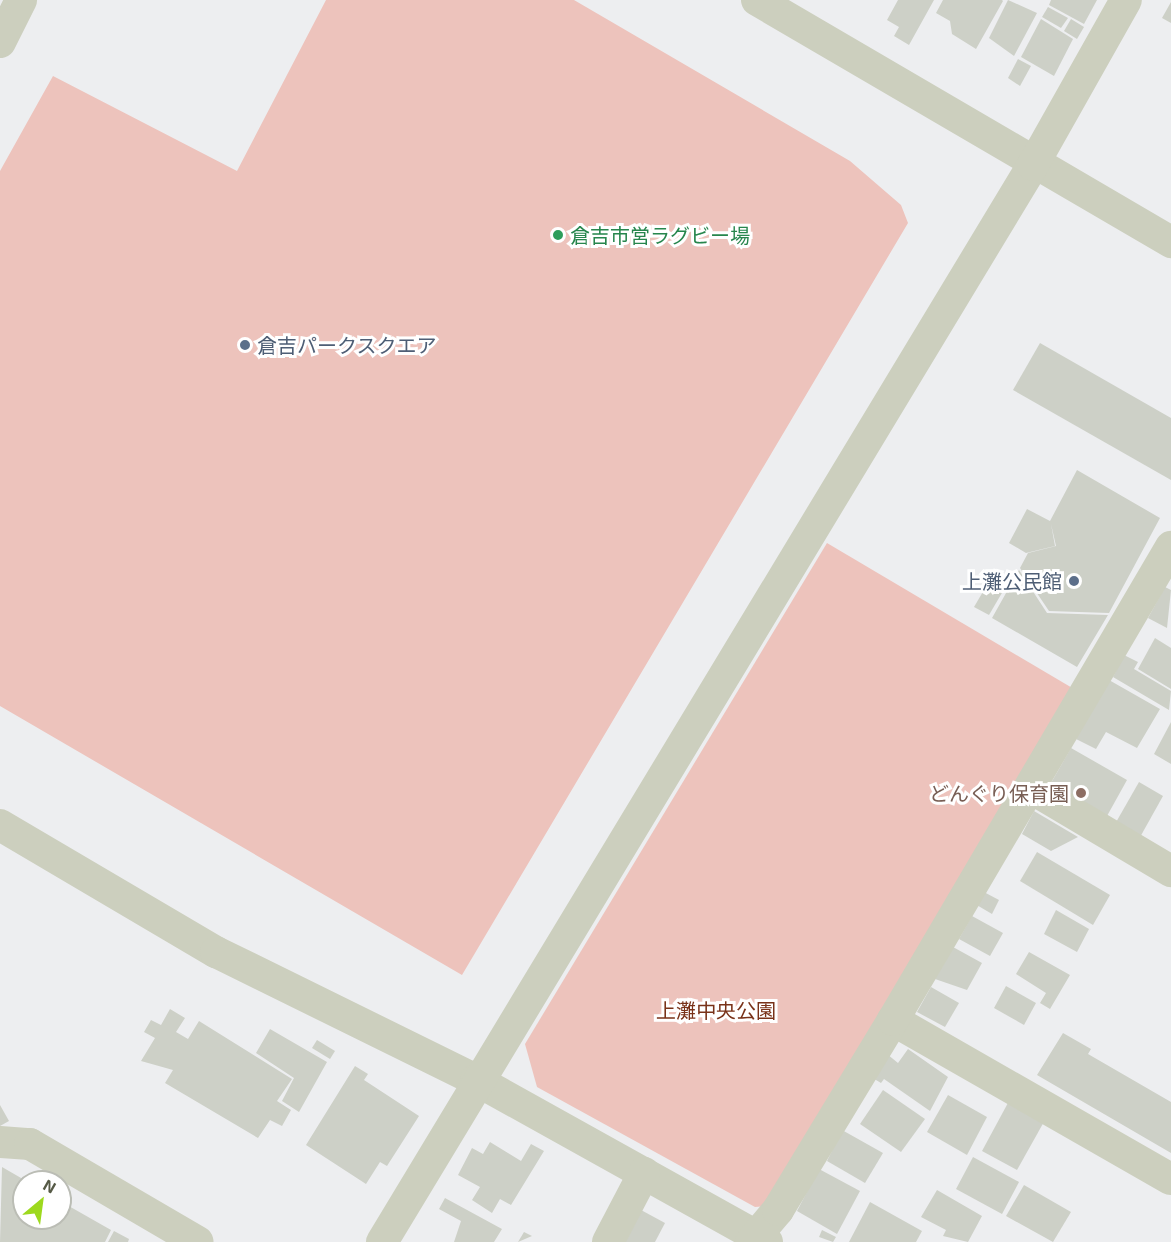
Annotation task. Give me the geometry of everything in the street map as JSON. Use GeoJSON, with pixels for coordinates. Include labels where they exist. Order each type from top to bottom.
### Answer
{"type":"FeatureCollection","features":[{"type":"Feature","properties":{"kind":"street"},"geometry":{"type":"LineString","coordinates":[[0,42],[21,0]]}},
{"type":"Feature","properties":{"kind":"street"},"geometry":{"type":"LineString","coordinates":[[758,0],[1033,165],[1171,242]]}},
{"type":"Feature","properties":{"kind":"street"},"geometry":{"type":"LineString","coordinates":[[382,1242],[477,1080],[1033,165],[1126,0]]}},
{"type":"Feature","properties":{"kind":"street"},"geometry":{"type":"LineString","coordinates":[[0,825],[216,952],[477,1080],[644,1173],[757,1240],[778,1210],[894,1020],[1168,559]]}},
{"type":"Feature","properties":{"kind":"street"},"geometry":{"type":"LineString","coordinates":[[1031,788],[1171,871]]}},
{"type":"Feature","properties":{"kind":"street"},"geometry":{"type":"LineString","coordinates":[[894,1020],[1171,1179]]}},
{"type":"Feature","properties":{"kind":"street"},"geometry":{"type":"LineString","coordinates":[[0,1142],[30,1144],[198,1242]]}},
{"type":"Feature","properties":{"kind":"street"},"geometry":{"type":"LineString","coordinates":[[608,1242],[644,1173]]}},
{"type":"Feature","properties":{"kind":"green space"},"geometry":{"type":"Polygon","coordinates":[[[326,0],[574,0],[850,161],[901,205],[908,223],[462,975],[0,706],[0,171],[53,76],[237,171],[326,0]]]}},
{"type":"Feature","properties":{"kind":"green space","name":"上灘中央公園"},"geometry":{"type":"Polygon","coordinates":[[[827,543],[1074,689],[767,1206],[755,1207],[537,1087],[525,1044],[827,543]]]}},
{"type":"Feature","properties":{"kind":"building"},"geometry":{"type":"Polygon","coordinates":[[[898,0],[934,0],[909,45],[894,36],[899,27],[887,20],[898,0]]]}},
{"type":"Feature","properties":{"kind":"building"},"geometry":{"type":"Polygon","coordinates":[[[943,0],[1003,1],[976,49],[952,34],[950,21],[936,13],[943,0]]]}},
{"type":"Feature","properties":{"kind":"building"},"geometry":{"type":"Polygon","coordinates":[[[1008,0],[1037,13],[1014,56],[989,38],[1008,0]]]}},
{"type":"Feature","properties":{"kind":"building"},"geometry":{"type":"Polygon","coordinates":[[[1051,0],[1097,0],[1084,24],[1049,5],[1051,0]]]}},
{"type":"Feature","properties":{"kind":"building"},"geometry":{"type":"Polygon","coordinates":[[[1171,2],[1171,23],[1162,18],[1171,2]]]}},
{"type":"Feature","properties":{"kind":"building"},"geometry":{"type":"Polygon","coordinates":[[[1048,7],[1068,18],[1061,28],[1042,17],[1048,7]]]}},
{"type":"Feature","properties":{"kind":"building"},"geometry":{"type":"Polygon","coordinates":[[[1041,19],[1073,39],[1054,76],[1021,57],[1041,19]]]}},
{"type":"Feature","properties":{"kind":"building"},"geometry":{"type":"Polygon","coordinates":[[[1071,19],[1084,27],[1077,39],[1064,31],[1071,19]]]}},
{"type":"Feature","properties":{"kind":"building"},"geometry":{"type":"Polygon","coordinates":[[[1018,59],[1031,66],[1020,86],[1008,78],[1018,59]]]}},
{"type":"Feature","properties":{"kind":"building"},"geometry":{"type":"Polygon","coordinates":[[[1040,343],[1171,418],[1171,480],[1013,390],[1040,343]]]}},
{"type":"Feature","properties":{"kind":"building"},"geometry":{"type":"Polygon","coordinates":[[[1077,470],[1160,518],[1109,613],[1049,611],[1020,568],[1028,553],[1056,546],[1051,524],[1055,546],[1026,553],[1009,543],[1027,509],[1050,521],[1077,470]]]}},
{"type":"Feature","properties":{"kind":"building"},"geometry":{"type":"Polygon","coordinates":[[[1019,570],[1047,613],[1108,615],[1077,667],[992,618],[1019,570]]]}},
{"type":"Feature","properties":{"kind":"building"},"geometry":{"type":"Polygon","coordinates":[[[991,578],[1006,586],[989,615],[974,607],[991,578]]]}},
{"type":"Feature","properties":{"kind":"building"},"geometry":{"type":"Polygon","coordinates":[[[1165,587],[1171,590],[1167,628],[1148,618],[1165,587]]]}},
{"type":"Feature","properties":{"kind":"building"},"geometry":{"type":"Polygon","coordinates":[[[1155,638],[1171,648],[1171,689],[1138,669],[1155,638]]]}},
{"type":"Feature","properties":{"kind":"building"},"geometry":{"type":"Polygon","coordinates":[[[1124,655],[1138,662],[1134,669],[1171,691],[1169,710],[1113,677],[1124,655]]]}},
{"type":"Feature","properties":{"kind":"building"},"geometry":{"type":"Polygon","coordinates":[[[1109,680],[1160,709],[1137,748],[1106,732],[1096,749],[1076,739],[1109,680]]]}},
{"type":"Feature","properties":{"kind":"building"},"geometry":{"type":"Polygon","coordinates":[[[1171,722],[1171,764],[1154,754],[1171,722]]]}},
{"type":"Feature","properties":{"kind":"building"},"geometry":{"type":"Polygon","coordinates":[[[1071,748],[1127,780],[1107,816],[1051,783],[1071,748]]]}},
{"type":"Feature","properties":{"kind":"building"},"geometry":{"type":"Polygon","coordinates":[[[1139,782],[1163,796],[1139,839],[1115,824],[1139,782]]]}},
{"type":"Feature","properties":{"kind":"building"},"geometry":{"type":"Polygon","coordinates":[[[1034,811],[1078,837],[1051,851],[1022,834],[1034,811]]]}},
{"type":"Feature","properties":{"kind":"building"},"geometry":{"type":"Polygon","coordinates":[[[1037,852],[1110,895],[1093,925],[1020,881],[1037,852]]]}},
{"type":"Feature","properties":{"kind":"building"},"geometry":{"type":"Polygon","coordinates":[[[982,891],[999,900],[992,914],[975,904],[982,891]]]}},
{"type":"Feature","properties":{"kind":"building"},"geometry":{"type":"Polygon","coordinates":[[[1056,910],[1089,929],[1077,952],[1044,934],[1056,910]]]}},
{"type":"Feature","properties":{"kind":"building"},"geometry":{"type":"Polygon","coordinates":[[[972,916],[1003,933],[990,956],[959,939],[972,916]]]}},
{"type":"Feature","properties":{"kind":"building"},"geometry":{"type":"Polygon","coordinates":[[[953,947],[982,963],[967,990],[935,979],[953,947]]]}},
{"type":"Feature","properties":{"kind":"building"},"geometry":{"type":"Polygon","coordinates":[[[1029,952],[1070,975],[1050,1009],[1040,1003],[1046,993],[1016,974],[1029,952]]]}},
{"type":"Feature","properties":{"kind":"building"},"geometry":{"type":"Polygon","coordinates":[[[1006,986],[1036,1003],[1024,1025],[994,1008],[1006,986]]]}},
{"type":"Feature","properties":{"kind":"building"},"geometry":{"type":"Polygon","coordinates":[[[931,987],[959,1003],[945,1027],[917,1012],[931,987]]]}},
{"type":"Feature","properties":{"kind":"building"},"geometry":{"type":"Polygon","coordinates":[[[170,1009],[185,1018],[176,1032],[188,1039],[199,1021],[292,1079],[277,1101],[291,1110],[282,1126],[270,1120],[258,1138],[165,1083],[173,1070],[141,1061],[155,1038],[144,1032],[151,1020],[161,1025],[170,1009]]]}},
{"type":"Feature","properties":{"kind":"building"},"geometry":{"type":"Polygon","coordinates":[[[270,1029],[327,1062],[299,1112],[282,1101],[294,1078],[256,1053],[270,1029]]]}},
{"type":"Feature","properties":{"kind":"building"},"geometry":{"type":"Polygon","coordinates":[[[1063,1033],[1091,1049],[1088,1054],[1171,1102],[1171,1153],[1037,1075],[1063,1033]]]}},
{"type":"Feature","properties":{"kind":"building"},"geometry":{"type":"Polygon","coordinates":[[[317,1040],[335,1051],[330,1059],[312,1048],[317,1040]]]}},
{"type":"Feature","properties":{"kind":"building"},"geometry":{"type":"Polygon","coordinates":[[[908,1049],[948,1077],[930,1111],[884,1079],[881,1083],[871,1077],[887,1054],[898,1063],[908,1049]]]}},
{"type":"Feature","properties":{"kind":"building"},"geometry":{"type":"Polygon","coordinates":[[[355,1066],[368,1074],[364,1080],[419,1116],[387,1166],[380,1162],[366,1184],[306,1145],[355,1066]]]}},
{"type":"Feature","properties":{"kind":"building"},"geometry":{"type":"Polygon","coordinates":[[[883,1090],[925,1119],[901,1152],[860,1124],[883,1090]]]}},
{"type":"Feature","properties":{"kind":"building"},"geometry":{"type":"Polygon","coordinates":[[[948,1095],[987,1117],[967,1155],[927,1132],[948,1095]]]}},
{"type":"Feature","properties":{"kind":"building"},"geometry":{"type":"Polygon","coordinates":[[[1009,1101],[1045,1120],[1017,1170],[982,1151],[1009,1101]]]}},
{"type":"Feature","properties":{"kind":"building"},"geometry":{"type":"Polygon","coordinates":[[[0,1105],[9,1121],[0,1126],[0,1105]]]}},
{"type":"Feature","properties":{"kind":"building"},"geometry":{"type":"Polygon","coordinates":[[[842,1130],[883,1153],[865,1183],[827,1161],[842,1130]]]}},
{"type":"Feature","properties":{"kind":"building"},"geometry":{"type":"Polygon","coordinates":[[[490,1142],[521,1161],[531,1144],[544,1151],[511,1205],[500,1199],[492,1213],[472,1200],[480,1187],[458,1175],[472,1148],[483,1154],[490,1142]]]}},
{"type":"Feature","properties":{"kind":"building"},"geometry":{"type":"Polygon","coordinates":[[[973,1157],[1019,1182],[1002,1214],[956,1189],[973,1157]]]}},
{"type":"Feature","properties":{"kind":"building"},"geometry":{"type":"Polygon","coordinates":[[[2,1167],[12,1173],[12,1230],[72,1230],[72,1208],[111,1230],[105,1242],[0,1242],[2,1167]]]}},
{"type":"Feature","properties":{"kind":"building"},"geometry":{"type":"Polygon","coordinates":[[[819,1169],[860,1191],[837,1234],[797,1211],[819,1169]]]}},
{"type":"Feature","properties":{"kind":"building"},"geometry":{"type":"Polygon","coordinates":[[[1024,1185],[1071,1212],[1053,1242],[1006,1216],[1024,1185]]]}},
{"type":"Feature","properties":{"kind":"building"},"geometry":{"type":"Polygon","coordinates":[[[937,1190],[982,1216],[968,1242],[943,1236],[946,1230],[921,1217],[937,1190]]]}},
{"type":"Feature","properties":{"kind":"building"},"geometry":{"type":"Polygon","coordinates":[[[445,1198],[502,1229],[494,1242],[454,1242],[461,1221],[439,1209],[445,1198]]]}},
{"type":"Feature","properties":{"kind":"building"},"geometry":{"type":"Polygon","coordinates":[[[870,1202],[922,1231],[916,1242],[849,1242],[870,1202]]]}},
{"type":"Feature","properties":{"kind":"building"},"geometry":{"type":"Polygon","coordinates":[[[641,1210],[665,1223],[655,1242],[623,1242],[641,1210]]]}},
{"type":"Feature","properties":{"kind":"building"},"geometry":{"type":"Polygon","coordinates":[[[822,1230],[836,1237],[833,1242],[819,1237],[822,1230]]]}},
{"type":"Feature","properties":{"kind":"building"},"geometry":{"type":"Polygon","coordinates":[[[114,1231],[129,1239],[128,1242],[108,1242],[114,1231]]]}},
{"type":"Feature","properties":{"kind":"building"},"geometry":{"type":"Polygon","coordinates":[[[524,1232],[532,1236],[518,1242],[524,1232]]]}},
{"type":"Feature","properties":{"kind":"place","name":"倉吉市営ラグビー場"},"geometry":{"type":"Point","coordinates":[558,235]}},
{"type":"Feature","properties":{"kind":"place","name":"倉吉パークスクエア"},"geometry":{"type":"Point","coordinates":[245,345]}},
{"type":"Feature","properties":{"kind":"place","name":"上灘公民館"},"geometry":{"type":"Point","coordinates":[1074,581]}},
{"type":"Feature","properties":{"kind":"place","name":"どんぐり保育園"},"geometry":{"type":"Point","coordinates":[1081,793]}}]}
